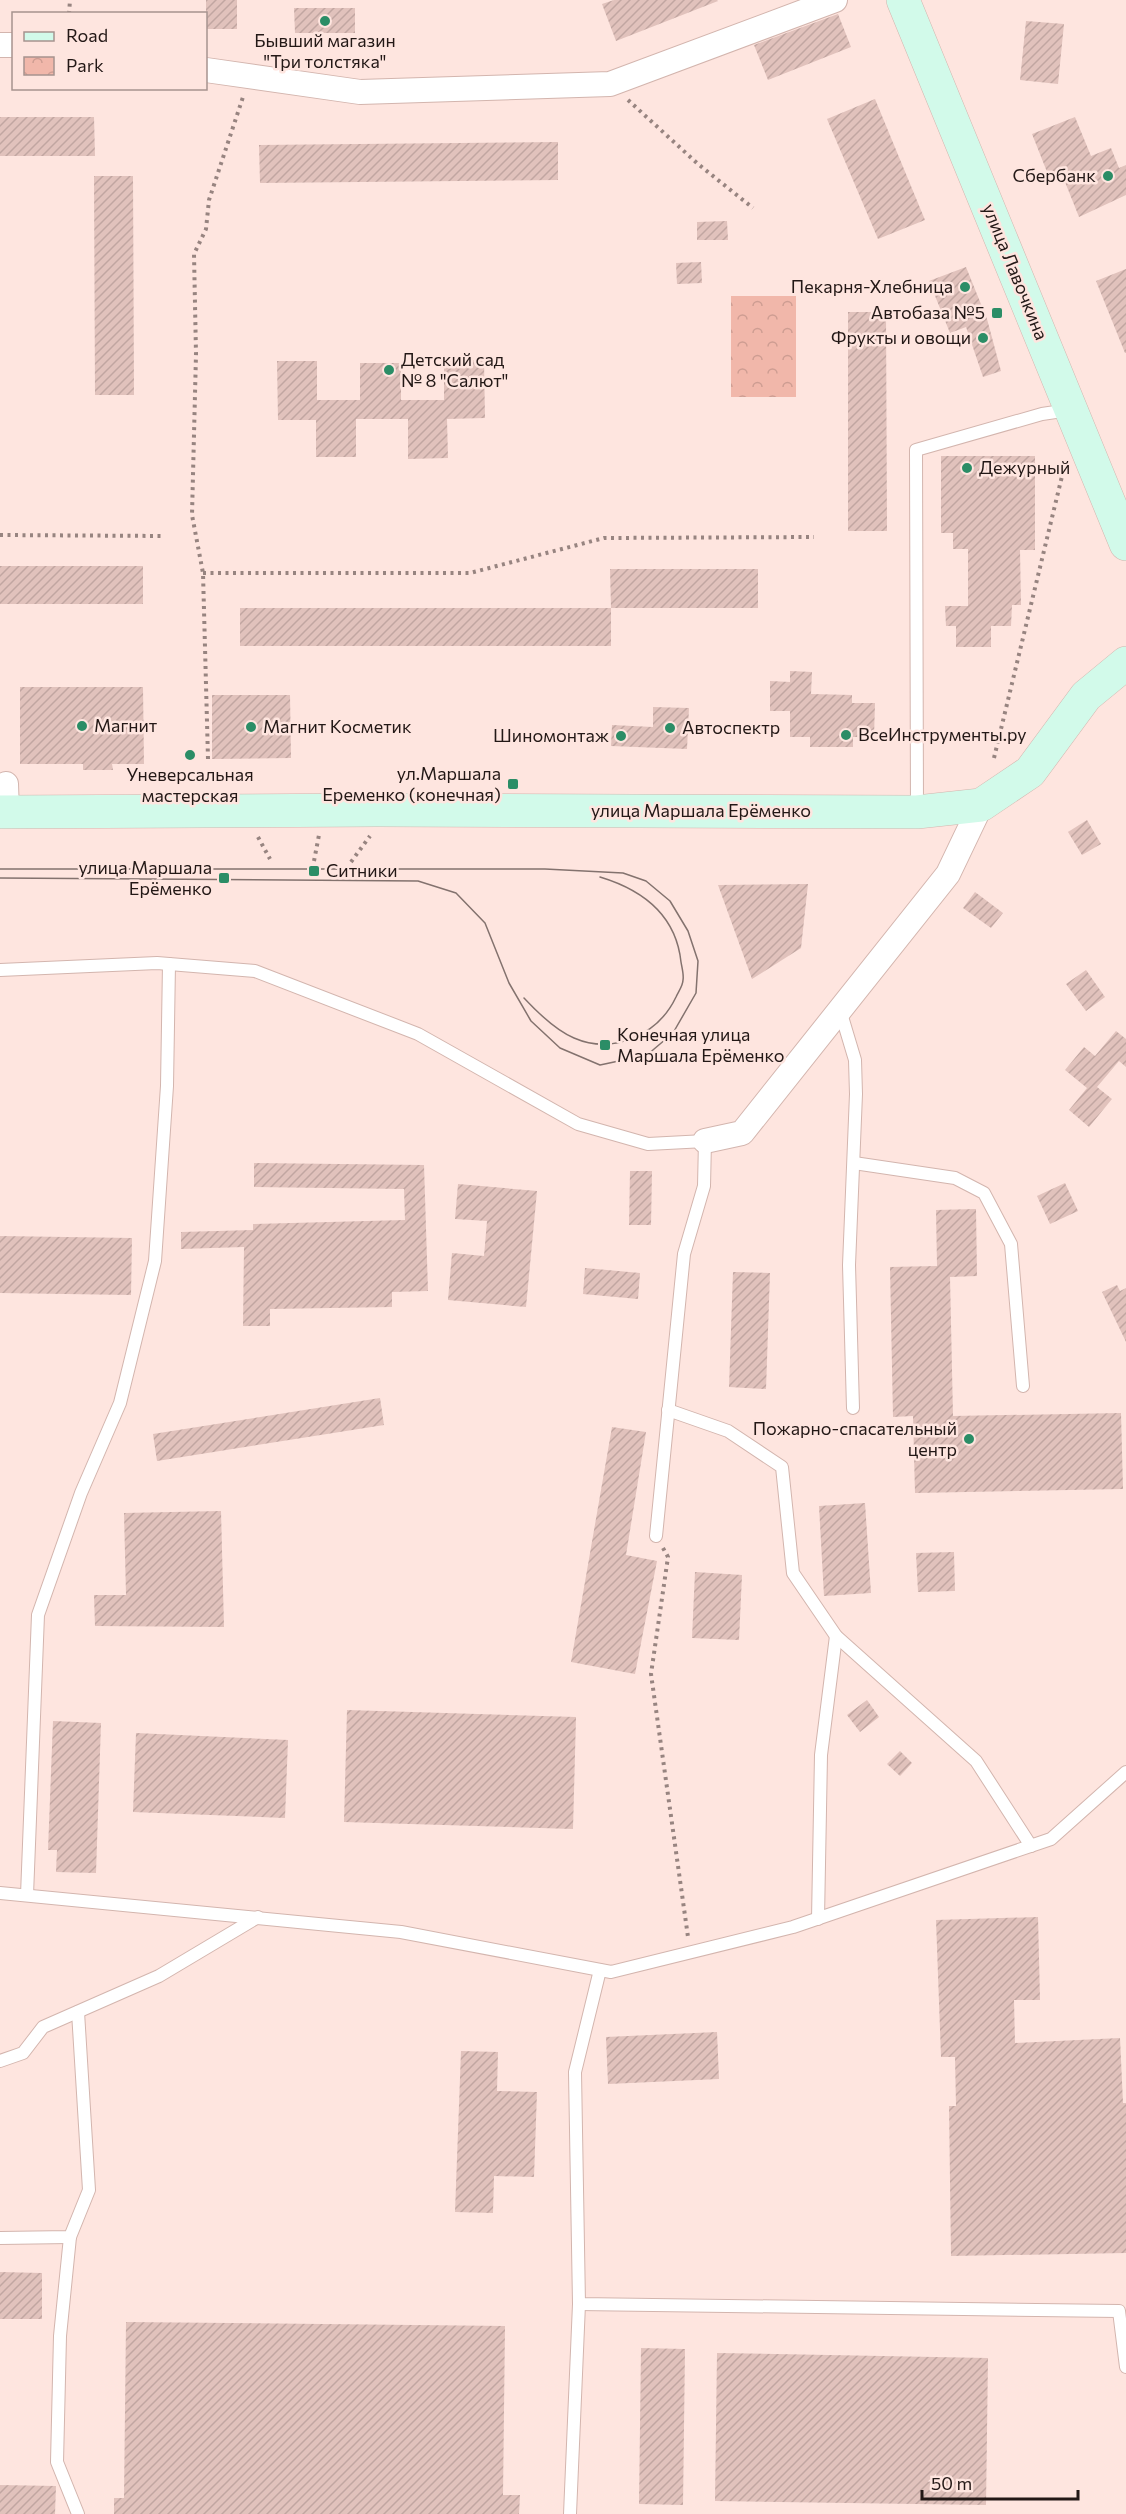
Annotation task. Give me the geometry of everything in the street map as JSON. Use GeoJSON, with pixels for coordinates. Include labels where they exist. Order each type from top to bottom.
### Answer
{"type":"FeatureCollection","features":[{"type":"Feature","properties":{"kind":"main road","name":"улица Лавочкина"},"geometry":{"type":"LineString","coordinates":[[903,0],[1126,544]]}},
{"type":"Feature","properties":{"kind":"main road","name":"улица Маршала Ерёменко"},"geometry":{"type":"LineString","coordinates":[[4,803],[916,812],[981,805],[1030,772],[1086,696],[1126,663]]}},
{"type":"Feature","properties":{"kind":"street"},"geometry":{"type":"LineString","coordinates":[[207,70],[360,92],[610,84],[835,0]]}},
{"type":"Feature","properties":{"kind":"street"},"geometry":{"type":"LineString","coordinates":[[705,1141],[742,1132],[948,874],[981,805]]}},
{"type":"Feature","properties":{"kind":"lane"},"geometry":{"type":"LineString","coordinates":[[916,812],[916,450],[1042,414],[1071,410]]}},
{"type":"Feature","properties":{"kind":"lane"},"geometry":{"type":"LineString","coordinates":[[27,1895],[38,1615],[81,1493],[120,1403],[155,1260],[167,1086],[169,964]]}},
{"type":"Feature","properties":{"kind":"lane"},"geometry":{"type":"LineString","coordinates":[[0,970],[169,964],[255,972],[418,1034],[579,1124],[648,1144],[705,1141],[704,1186],[684,1254],[656,1536]]}},
{"type":"Feature","properties":{"kind":"lane"},"geometry":{"type":"LineString","coordinates":[[840,1010],[855,1060],[854,1163],[849,1265],[853,1408]]}},
{"type":"Feature","properties":{"kind":"lane"},"geometry":{"type":"LineString","coordinates":[[854,1163],[955,1178],[984,1193],[1011,1244],[1023,1386]]}},
{"type":"Feature","properties":{"kind":"lane"},"geometry":{"type":"LineString","coordinates":[[668,1410],[728,1431],[782,1467],[793,1573],[837,1636],[976,1761],[1031,1846]]}},
{"type":"Feature","properties":{"kind":"lane"},"geometry":{"type":"LineString","coordinates":[[818,1919],[821,1755],[837,1636]]}},
{"type":"Feature","properties":{"kind":"lane"},"geometry":{"type":"LineString","coordinates":[[0,1893],[401,1932],[611,1972],[818,1919],[1051,1839],[1126,1772]]}},
{"type":"Feature","properties":{"kind":"lane"},"geometry":{"type":"LineString","coordinates":[[0,2061],[23,2053],[43,2027],[159,1976],[258,1917]]}},
{"type":"Feature","properties":{"kind":"lane"},"geometry":{"type":"LineString","coordinates":[[570,2514],[579,2304],[575,2072],[600,1970]]}},
{"type":"Feature","properties":{"kind":"lane"},"geometry":{"type":"LineString","coordinates":[[78,2012],[89,2190],[70,2237],[60,2336],[57,2462],[78,2514]]}},
{"type":"Feature","properties":{"kind":"lane"},"geometry":{"type":"LineString","coordinates":[[0,2238],[70,2237]]}},
{"type":"Feature","properties":{"kind":"lane"},"geometry":{"type":"LineString","coordinates":[[579,2304],[1119,2311],[1126,2367]]}},
{"type":"Feature","properties":{"kind":"path"},"geometry":{"type":"LineString","coordinates":[[208,759],[203,573],[192,515],[196,354],[194,254],[207,229],[209,200],[249,77]]}},
{"type":"Feature","properties":{"kind":"path"},"geometry":{"type":"LineString","coordinates":[[610,84],[698,164],[753,208]]}},
{"type":"Feature","properties":{"kind":"path"},"geometry":{"type":"LineString","coordinates":[[994,758],[1063,472]]}},
{"type":"Feature","properties":{"kind":"path"},"geometry":{"type":"LineString","coordinates":[[0,536],[165,536]]}},
{"type":"Feature","properties":{"kind":"path"},"geometry":{"type":"LineString","coordinates":[[203,573],[470,573],[604,538],[814,537]]}},
{"type":"Feature","properties":{"kind":"path"},"geometry":{"type":"LineString","coordinates":[[257,833],[270,859]]}},
{"type":"Feature","properties":{"kind":"path"},"geometry":{"type":"LineString","coordinates":[[314,861],[319,834]]}},
{"type":"Feature","properties":{"kind":"path"},"geometry":{"type":"LineString","coordinates":[[351,862],[371,835]]}},
{"type":"Feature","properties":{"kind":"path"},"geometry":{"type":"LineString","coordinates":[[656,1536],[668,1557],[651,1674],[690,1953]]}},
{"type":"Feature","properties":{"kind":"green space"},"geometry":{"type":"Polygon","coordinates":[[[731,296],[796,296],[796,397],[731,397],[731,296]]]}},
{"type":"Feature","properties":{"kind":"building"},"geometry":{"type":"Polygon","coordinates":[[[206,0],[237,0],[237,29],[207,29],[206,0]]]}},
{"type":"Feature","properties":{"kind":"building"},"geometry":{"type":"Polygon","coordinates":[[[614,0],[718,1],[616,41],[602,4],[614,0]]]}},
{"type":"Feature","properties":{"kind":"building","name":"Бывший магазин \"Три толстяка\""},"geometry":{"type":"Polygon","coordinates":[[[294,8],[355,8],[355,33],[295,33],[294,8]]]}},
{"type":"Feature","properties":{"kind":"building"},"geometry":{"type":"Polygon","coordinates":[[[838,14],[851,47],[768,80],[754,45],[838,14]]]}},
{"type":"Feature","properties":{"kind":"building"},"geometry":{"type":"Polygon","coordinates":[[[1026,21],[1064,24],[1058,84],[1020,80],[1026,21]]]}},
{"type":"Feature","properties":{"kind":"building"},"geometry":{"type":"Polygon","coordinates":[[[875,99],[925,220],[878,239],[827,119],[875,99]]]}},
{"type":"Feature","properties":{"kind":"building"},"geometry":{"type":"Polygon","coordinates":[[[0,117],[94,117],[95,156],[0,156],[0,117]]]}},
{"type":"Feature","properties":{"kind":"building"},"geometry":{"type":"Polygon","coordinates":[[[1075,117],[1091,156],[1111,148],[1119,168],[1126,165],[1126,195],[1079,217],[1061,172],[1049,177],[1032,134],[1075,117]]]}},
{"type":"Feature","properties":{"kind":"building"},"geometry":{"type":"Polygon","coordinates":[[[558,142],[558,180],[260,183],[259,145],[558,142]]]}},
{"type":"Feature","properties":{"kind":"building"},"geometry":{"type":"Polygon","coordinates":[[[94,176],[133,176],[134,395],[95,395],[94,176]]]}},
{"type":"Feature","properties":{"kind":"building"},"geometry":{"type":"Polygon","coordinates":[[[727,221],[728,240],[697,240],[697,222],[727,221]]]}},
{"type":"Feature","properties":{"kind":"building"},"geometry":{"type":"Polygon","coordinates":[[[701,262],[702,283],[677,284],[676,263],[701,262]]]}},
{"type":"Feature","properties":{"kind":"building"},"geometry":{"type":"Polygon","coordinates":[[[966,267],[987,319],[1001,371],[983,377],[966,327],[950,333],[929,281],[966,267]]]}},
{"type":"Feature","properties":{"kind":"building"},"geometry":{"type":"Polygon","coordinates":[[[1126,269],[1126,353],[1125,353],[1096,281],[1126,269]]]}},
{"type":"Feature","properties":{"kind":"building"},"geometry":{"type":"Polygon","coordinates":[[[848,312],[886,312],[887,531],[848,531],[848,312]]]}},
{"type":"Feature","properties":{"kind":"building"},"geometry":{"type":"Polygon","coordinates":[[[484,360],[485,418],[447,419],[448,458],[408,459],[408,419],[356,419],[356,457],[316,457],[316,420],[278,420],[277,361],[317,361],[317,400],[360,400],[360,363],[401,363],[401,400],[444,400],[444,361],[484,360]]]}},
{"type":"Feature","properties":{"kind":"building"},"geometry":{"type":"Polygon","coordinates":[[[941,456],[1035,456],[1035,550],[1020,550],[1021,605],[1012,605],[1011,626],[991,626],[991,647],[956,647],[956,626],[946,626],[945,606],[968,606],[968,549],[953,549],[953,533],[941,533],[941,456]]]}},
{"type":"Feature","properties":{"kind":"building"},"geometry":{"type":"Polygon","coordinates":[[[0,566],[143,566],[143,604],[0,604],[0,566]]]}},
{"type":"Feature","properties":{"kind":"building"},"geometry":{"type":"Polygon","coordinates":[[[610,569],[758,569],[758,608],[611,608],[610,569]]]}},
{"type":"Feature","properties":{"kind":"building"},"geometry":{"type":"Polygon","coordinates":[[[240,608],[611,608],[611,646],[240,646],[240,608]]]}},
{"type":"Feature","properties":{"kind":"building"},"geometry":{"type":"Polygon","coordinates":[[[790,671],[812,672],[811,694],[852,695],[852,703],[875,703],[874,737],[853,737],[853,747],[810,747],[810,737],[790,737],[790,711],[770,711],[770,681],[790,682],[790,671]]]}},
{"type":"Feature","properties":{"kind":"building","name":"Магнит"},"geometry":{"type":"Polygon","coordinates":[[[20,687],[143,687],[144,764],[112,764],[113,770],[83,770],[83,764],[20,764],[20,687]]]}},
{"type":"Feature","properties":{"kind":"building","name":"Магнит Косметик"},"geometry":{"type":"Polygon","coordinates":[[[212,695],[290,695],[291,758],[212,759],[212,695]]]}},
{"type":"Feature","properties":{"kind":"building","name":"Автоспектр"},"geometry":{"type":"Polygon","coordinates":[[[653,707],[689,708],[687,749],[611,746],[612,725],[653,727],[653,707]]]}},
{"type":"Feature","properties":{"kind":"building"},"geometry":{"type":"Polygon","coordinates":[[[1087,820],[1101,844],[1082,855],[1068,832],[1087,820]]]}},
{"type":"Feature","properties":{"kind":"building"},"geometry":{"type":"Polygon","coordinates":[[[808,884],[801,948],[752,979],[718,885],[808,884]]]}},
{"type":"Feature","properties":{"kind":"building"},"geometry":{"type":"Polygon","coordinates":[[[975,892],[1003,913],[991,928],[963,908],[975,892]]]}},
{"type":"Feature","properties":{"kind":"building"},"geometry":{"type":"Polygon","coordinates":[[[1086,970],[1105,997],[1086,1011],[1066,984],[1086,970]]]}},
{"type":"Feature","properties":{"kind":"building"},"geometry":{"type":"Polygon","coordinates":[[[1116,1031],[1126,1039],[1126,1067],[1119,1061],[1097,1087],[1112,1099],[1089,1127],[1069,1110],[1087,1088],[1065,1070],[1084,1047],[1095,1056],[1116,1031]]]}},
{"type":"Feature","properties":{"kind":"building"},"geometry":{"type":"Polygon","coordinates":[[[254,1163],[424,1165],[428,1291],[392,1292],[392,1307],[270,1309],[270,1326],[243,1326],[244,1247],[181,1249],[181,1232],[253,1230],[253,1224],[405,1220],[404,1189],[254,1187],[254,1163]]]}},
{"type":"Feature","properties":{"kind":"building"},"geometry":{"type":"Polygon","coordinates":[[[630,1171],[652,1171],[651,1225],[629,1225],[630,1171]]]}},
{"type":"Feature","properties":{"kind":"building"},"geometry":{"type":"Polygon","coordinates":[[[1065,1183],[1078,1211],[1050,1224],[1037,1196],[1065,1183]]]}},
{"type":"Feature","properties":{"kind":"building"},"geometry":{"type":"Polygon","coordinates":[[[458,1184],[537,1191],[526,1307],[448,1300],[452,1253],[484,1256],[487,1221],[455,1219],[458,1184]]]}},
{"type":"Feature","properties":{"kind":"building"},"geometry":{"type":"Polygon","coordinates":[[[976,1209],[977,1276],[950,1277],[953,1416],[1121,1413],[1123,1489],[915,1493],[913,1416],[893,1417],[890,1267],[937,1266],[936,1210],[976,1209]]]}},
{"type":"Feature","properties":{"kind":"building"},"geometry":{"type":"Polygon","coordinates":[[[0,1236],[132,1238],[131,1295],[0,1293],[0,1236]]]}},
{"type":"Feature","properties":{"kind":"building"},"geometry":{"type":"Polygon","coordinates":[[[585,1268],[640,1273],[638,1299],[583,1294],[585,1268]]]}},
{"type":"Feature","properties":{"kind":"building"},"geometry":{"type":"Polygon","coordinates":[[[733,1272],[770,1273],[766,1389],[729,1387],[733,1272]]]}},
{"type":"Feature","properties":{"kind":"building"},"geometry":{"type":"Polygon","coordinates":[[[1117,1285],[1120,1291],[1126,1288],[1126,1342],[1102,1292],[1117,1285]]]}},
{"type":"Feature","properties":{"kind":"building"},"geometry":{"type":"Polygon","coordinates":[[[380,1398],[384,1425],[157,1461],[153,1434],[380,1398]]]}},
{"type":"Feature","properties":{"kind":"building"},"geometry":{"type":"Polygon","coordinates":[[[612,1427],[646,1432],[626,1555],[657,1561],[635,1674],[571,1662],[612,1427]]]}},
{"type":"Feature","properties":{"kind":"building"},"geometry":{"type":"Polygon","coordinates":[[[865,1503],[871,1593],[824,1596],[819,1506],[865,1503]]]}},
{"type":"Feature","properties":{"kind":"building"},"geometry":{"type":"Polygon","coordinates":[[[221,1511],[224,1627],[95,1626],[94,1595],[126,1595],[124,1513],[221,1511]]]}},
{"type":"Feature","properties":{"kind":"building"},"geometry":{"type":"Polygon","coordinates":[[[954,1552],[955,1591],[918,1592],[916,1553],[954,1552]]]}},
{"type":"Feature","properties":{"kind":"building"},"geometry":{"type":"Polygon","coordinates":[[[695,1572],[742,1575],[739,1640],[692,1638],[695,1572]]]}},
{"type":"Feature","properties":{"kind":"building"},"geometry":{"type":"Polygon","coordinates":[[[867,1700],[879,1717],[860,1732],[847,1715],[867,1700]]]}},
{"type":"Feature","properties":{"kind":"building"},"geometry":{"type":"Polygon","coordinates":[[[347,1710],[576,1717],[573,1829],[344,1822],[347,1710]]]}},
{"type":"Feature","properties":{"kind":"building"},"geometry":{"type":"Polygon","coordinates":[[[53,1721],[101,1723],[96,1873],[56,1872],[57,1850],[48,1850],[53,1721]]]}},
{"type":"Feature","properties":{"kind":"building"},"geometry":{"type":"Polygon","coordinates":[[[136,1733],[288,1740],[285,1818],[133,1812],[136,1733]]]}},
{"type":"Feature","properties":{"kind":"building"},"geometry":{"type":"Polygon","coordinates":[[[900,1751],[912,1763],[900,1776],[887,1764],[900,1751]]]}},
{"type":"Feature","properties":{"kind":"building"},"geometry":{"type":"Polygon","coordinates":[[[1038,1917],[1040,2000],[1014,2000],[1015,2043],[1120,2038],[1123,2103],[1126,2103],[1126,2253],[951,2256],[949,2106],[956,2106],[955,2057],[941,2057],[936,1920],[1038,1917]]]}},
{"type":"Feature","properties":{"kind":"building"},"geometry":{"type":"Polygon","coordinates":[[[717,2032],[719,2079],[608,2084],[606,2037],[717,2032]]]}},
{"type":"Feature","properties":{"kind":"building"},"geometry":{"type":"Polygon","coordinates":[[[461,2051],[498,2052],[497,2091],[537,2092],[534,2177],[494,2176],[493,2213],[455,2212],[461,2051]]]}},
{"type":"Feature","properties":{"kind":"building"},"geometry":{"type":"Polygon","coordinates":[[[0,2272],[42,2273],[42,2319],[0,2319],[0,2272]]]}},
{"type":"Feature","properties":{"kind":"building"},"geometry":{"type":"Polygon","coordinates":[[[126,2322],[505,2326],[503,2495],[520,2495],[519,2514],[114,2514],[114,2498],[124,2498],[126,2322]]]}},
{"type":"Feature","properties":{"kind":"building"},"geometry":{"type":"Polygon","coordinates":[[[641,2348],[685,2349],[683,2505],[639,2504],[641,2348]]]}},
{"type":"Feature","properties":{"kind":"building"},"geometry":{"type":"Polygon","coordinates":[[[717,2353],[988,2358],[986,2505],[715,2501],[717,2353]]]}},
{"type":"Feature","properties":{"kind":"building"},"geometry":{"type":"Polygon","coordinates":[[[0,2485],[56,2486],[55,2514],[0,2514],[0,2485]]]}},
{"type":"Feature","properties":{"kind":"tram line"},"geometry":{"type":"LineString","coordinates":[[0,869],[545,869],[623,873],[646,881],[670,901],[688,931],[698,961],[696,993],[673,1033],[647,1055],[600,1065],[560,1048],[531,1021],[509,983],[485,923],[456,893],[418,881],[0,878]]}},
{"type":"Feature","properties":{"kind":"tram line"},"geometry":{"type":"LineString","coordinates":[[524,998],[547,1021],[567,1035],[589,1043],[619,1043],[633,1038],[658,1022],[668,1010],[683,982],[678,945],[672,931],[665,918],[643,897],[616,882],[600,877]]}},
{"type":"Feature","properties":{"kind":"place","name":"Бывший магазин \"Три толстяка\""},"geometry":{"type":"Point","coordinates":[325,21]}},
{"type":"Feature","properties":{"kind":"place","name":"Сбербанк"},"geometry":{"type":"Point","coordinates":[1108,176]}},
{"type":"Feature","properties":{"kind":"place","name":"Пекарня-Хлебница"},"geometry":{"type":"Point","coordinates":[965,287]}},
{"type":"Feature","properties":{"kind":"place","name":"Автобаза №5"},"geometry":{"type":"Point","coordinates":[997,313]}},
{"type":"Feature","properties":{"kind":"place","name":"Фрукты и овощи"},"geometry":{"type":"Point","coordinates":[983,338]}},
{"type":"Feature","properties":{"kind":"place","name":"Детский сад № 8 \"Салют\""},"geometry":{"type":"Point","coordinates":[389,370]}},
{"type":"Feature","properties":{"kind":"place","name":"Дежурный"},"geometry":{"type":"Point","coordinates":[967,468]}},
{"type":"Feature","properties":{"kind":"place","name":"Магнит"},"geometry":{"type":"Point","coordinates":[82,726]}},
{"type":"Feature","properties":{"kind":"place","name":"Магнит Косметик"},"geometry":{"type":"Point","coordinates":[251,727]}},
{"type":"Feature","properties":{"kind":"place","name":"Автоспектр"},"geometry":{"type":"Point","coordinates":[670,728]}},
{"type":"Feature","properties":{"kind":"place","name":"ВсеИнструменты.ру"},"geometry":{"type":"Point","coordinates":[846,735]}},
{"type":"Feature","properties":{"kind":"place","name":"Шиномонтаж"},"geometry":{"type":"Point","coordinates":[621,736]}},
{"type":"Feature","properties":{"kind":"place","name":"Уневерсальная мастерская"},"geometry":{"type":"Point","coordinates":[190,755]}},
{"type":"Feature","properties":{"kind":"place","name":"ул.Маршала Еременко (конечная)"},"geometry":{"type":"Point","coordinates":[513,784]}},
{"type":"Feature","properties":{"kind":"place","name":"Ситники"},"geometry":{"type":"Point","coordinates":[314,871]}},
{"type":"Feature","properties":{"kind":"place","name":"улица Маршала Ерёменко"},"geometry":{"type":"Point","coordinates":[224,878]}},
{"type":"Feature","properties":{"kind":"place","name":"Конечная улица Маршала Ерёменко"},"geometry":{"type":"Point","coordinates":[605,1045]}},
{"type":"Feature","properties":{"kind":"place","name":"Пожарно-спасательный центр"},"geometry":{"type":"Point","coordinates":[969,1439]}}]}
